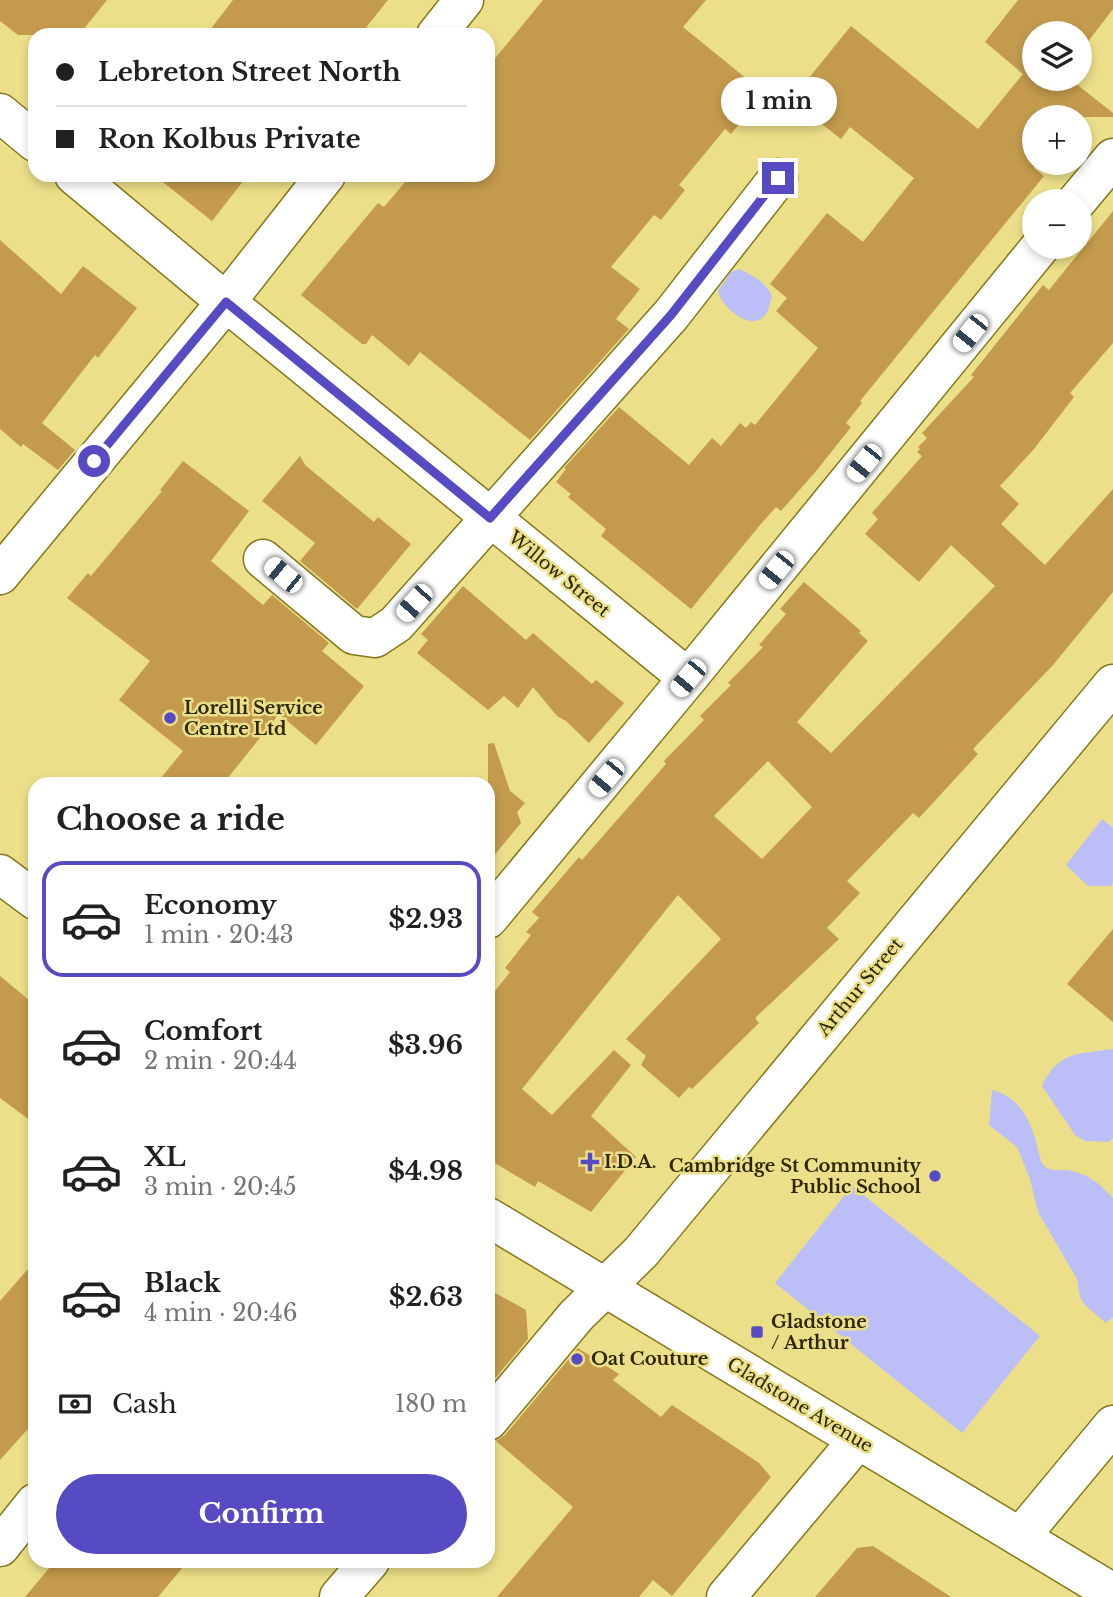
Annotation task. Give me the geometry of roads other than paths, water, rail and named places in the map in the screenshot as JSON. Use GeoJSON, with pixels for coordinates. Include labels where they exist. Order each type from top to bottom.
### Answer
{"type":"FeatureCollection","features":[{"type":"Feature","properties":{"kind":"street"},"geometry":{"type":"LineString","coordinates":[[442,28],[464,0]]}},
{"type":"Feature","properties":{"kind":"street"},"geometry":{"type":"LineString","coordinates":[[0,113],[28,136]]}},
{"type":"Feature","properties":{"kind":"street"},"geometry":{"type":"LineString","coordinates":[[1087,189],[1113,158]]}},
{"type":"Feature","properties":{"kind":"street"},"geometry":{"type":"LineString","coordinates":[[263,559],[354,635],[375,638],[396,624],[671,315],[778,178]]}},
{"type":"Feature","properties":{"kind":"street","name":"Willow Street"},"geometry":{"type":"LineString","coordinates":[[82,182],[688,678]]}},
{"type":"Feature","properties":{"kind":"street"},"geometry":{"type":"LineString","coordinates":[[0,575],[226,302],[320,182]]}},
{"type":"Feature","properties":{"kind":"street"},"geometry":{"type":"LineString","coordinates":[[495,911],[1030,259]]}},
{"type":"Feature","properties":{"kind":"street","name":"Arthur Street"},"geometry":{"type":"LineString","coordinates":[[495,1413],[576,1317],[641,1252],[1113,684]]}},
{"type":"Feature","properties":{"kind":"street"},"geometry":{"type":"LineString","coordinates":[[0,874],[28,895]]}},
{"type":"Feature","properties":{"kind":"street","name":"Gladstone Avenue"},"geometry":{"type":"LineString","coordinates":[[495,1221],[1113,1593]]}},
{"type":"Feature","properties":{"kind":"street"},"geometry":{"type":"LineString","coordinates":[[1020,1537],[1113,1425]]}},
{"type":"Feature","properties":{"kind":"street"},"geometry":{"type":"LineString","coordinates":[[726,1597],[858,1440]]}},
{"type":"Feature","properties":{"kind":"street"},"geometry":{"type":"LineString","coordinates":[[0,1547],[28,1512]]}},
{"type":"Feature","properties":{"kind":"street"},"geometry":{"type":"LineString","coordinates":[[339,1597],[364,1568]]}},
{"type":"Feature","properties":{"kind":"place","name":"Lorelli Service Centre Ltd"},"geometry":{"type":"Point","coordinates":[170,718]}},
{"type":"Feature","properties":{"kind":"place","name":"I.D.A."},"geometry":{"type":"Point","coordinates":[590,1162]}},
{"type":"Feature","properties":{"kind":"place","name":"Cambridge St Community Public School"},"geometry":{"type":"Point","coordinates":[935,1176]}},
{"type":"Feature","properties":{"kind":"place","name":"Gladstone / Arthur"},"geometry":{"type":"Point","coordinates":[757,1332]}},
{"type":"Feature","properties":{"kind":"place","name":"Oat Couture"},"geometry":{"type":"Point","coordinates":[577,1359]}}]}
